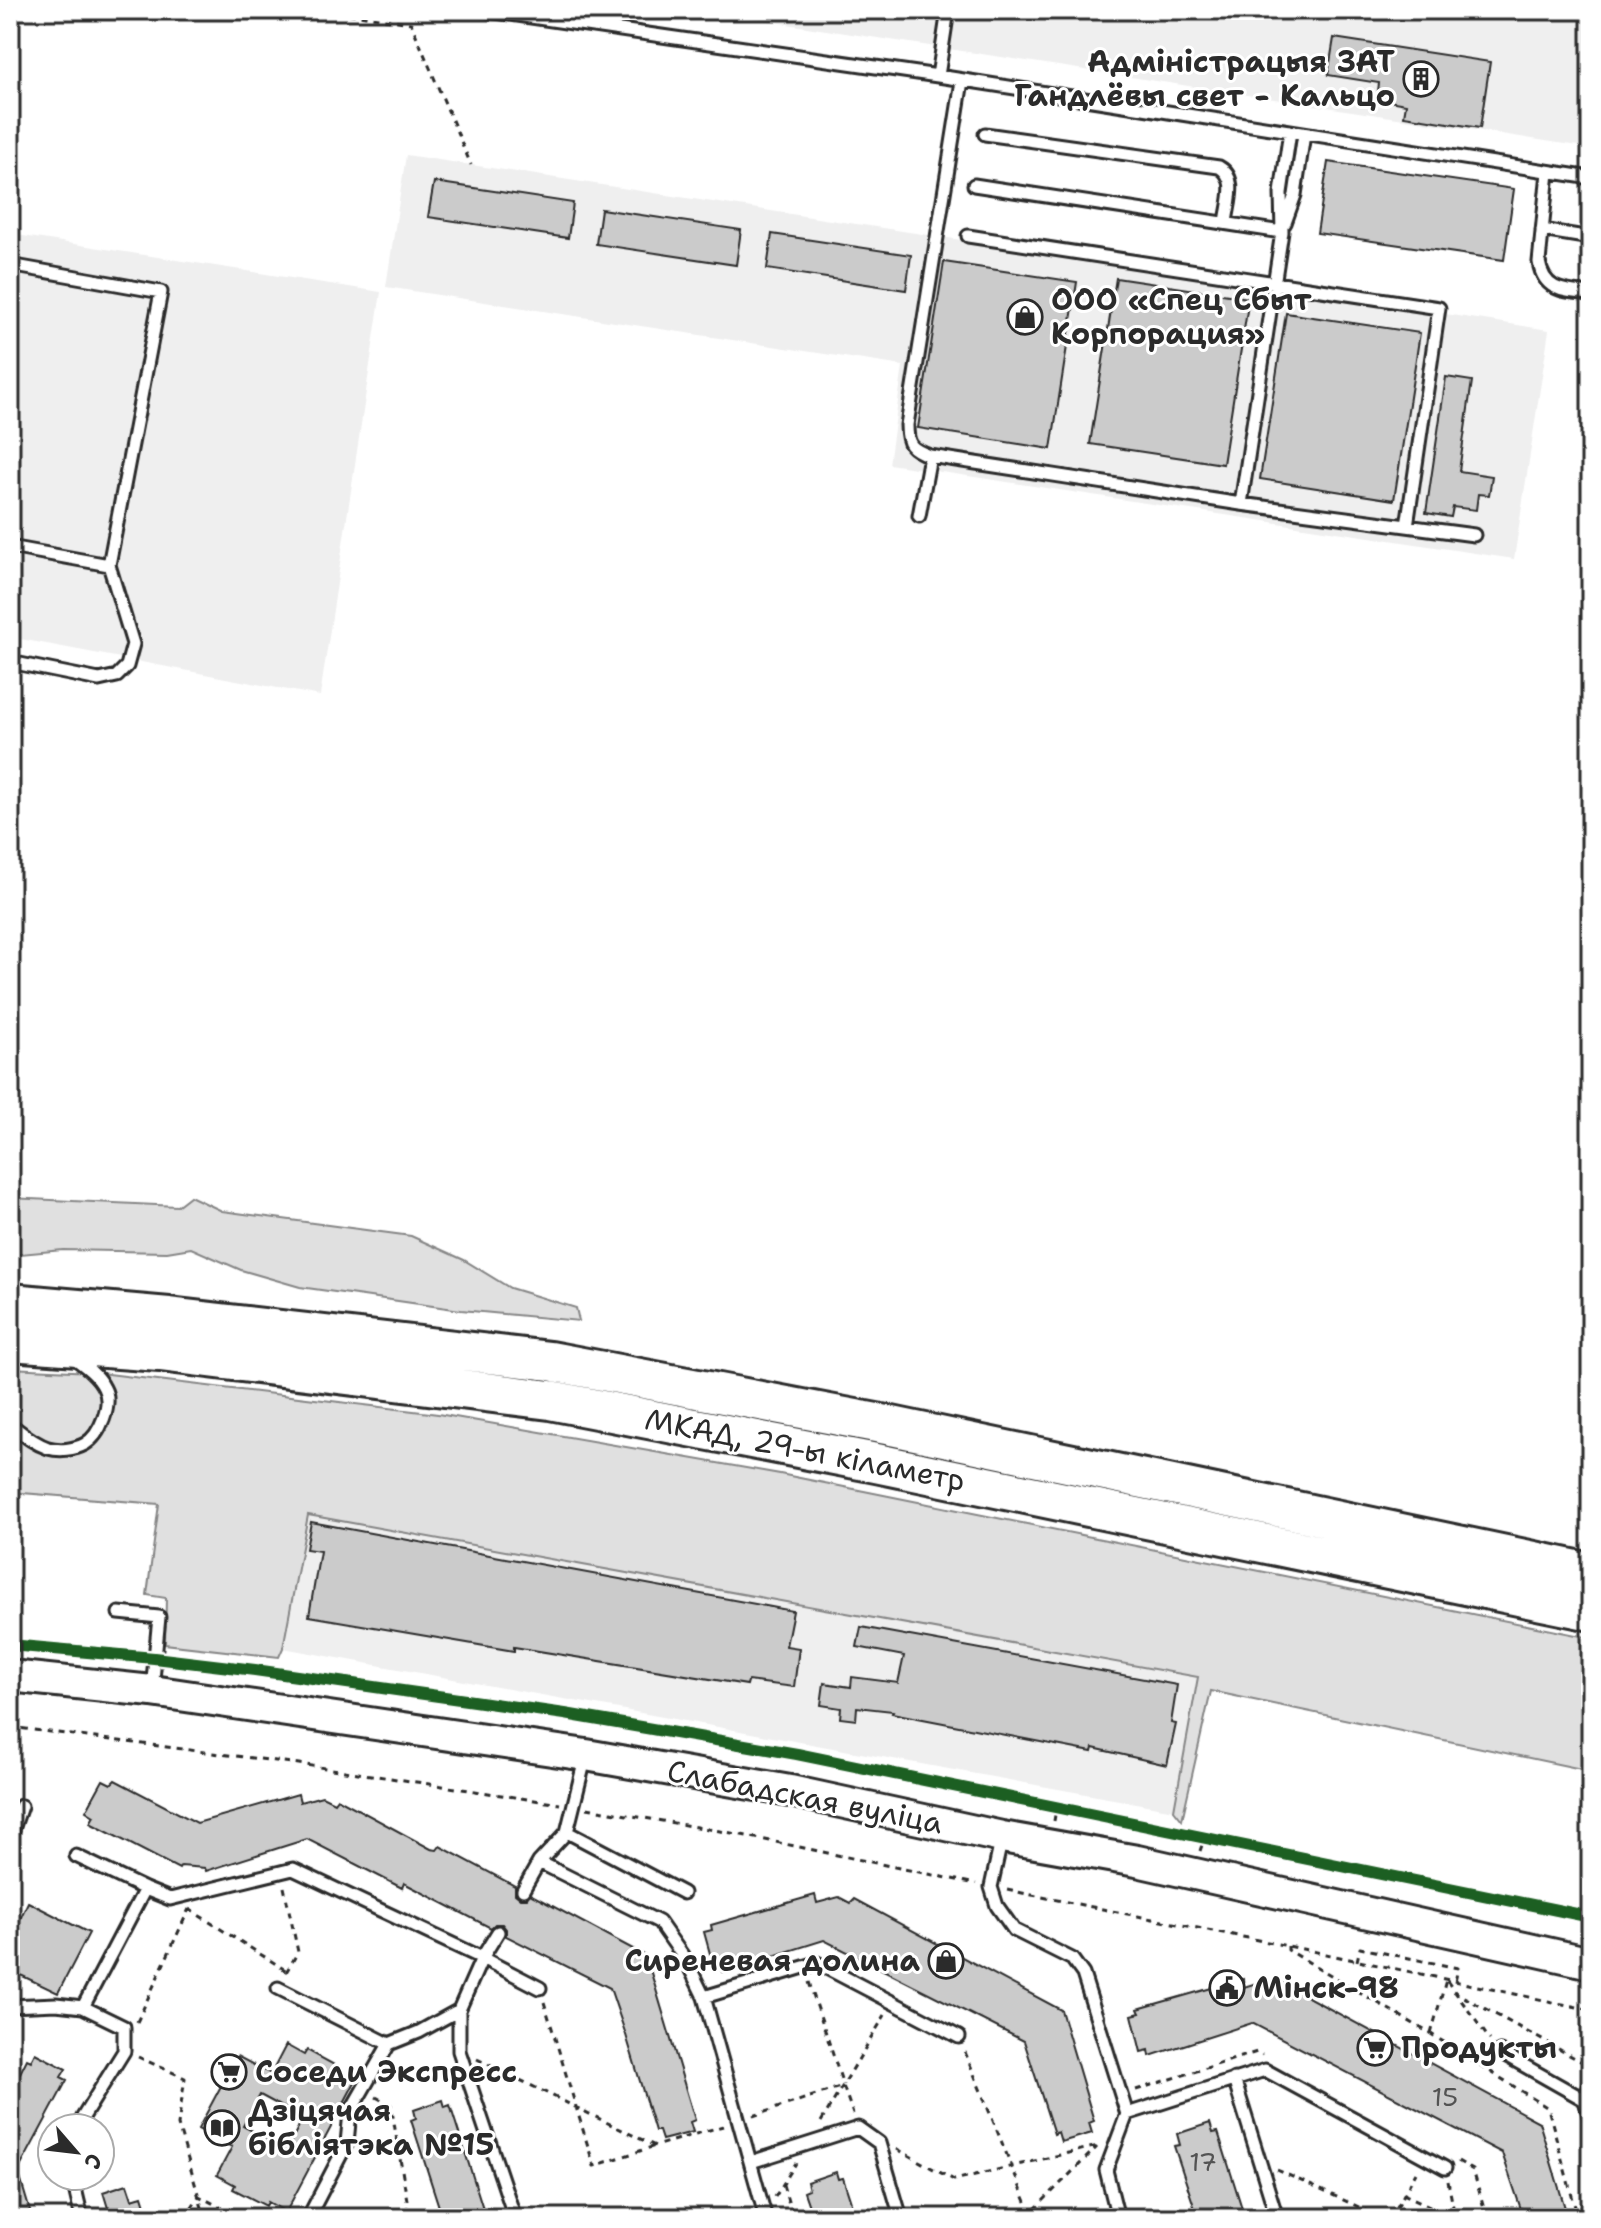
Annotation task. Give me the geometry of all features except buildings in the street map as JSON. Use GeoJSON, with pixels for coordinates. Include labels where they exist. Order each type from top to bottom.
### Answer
{"type":"FeatureCollection","features":[{"type":"Feature","properties":{"kind":"highway","name":"МКАД, 29-ы кіламетр"},"geometry":{"type":"LineString","coordinates":[[10,1303],[169,1317],[550,1361],[887,1425],[1591,1573]]}},
{"type":"Feature","properties":{"kind":"highway","name":"МКАД, 29-ы кіламетр"},"geometry":{"type":"LineString","coordinates":[[10,1341],[160,1352],[550,1400],[876,1463],[1591,1611]]}},
{"type":"Feature","properties":{"kind":"main road","name":"Слабадская вуліца"},"geometry":{"type":"LineString","coordinates":[[10,1676],[152,1691],[586,1755],[790,1791],[1002,1837],[1183,1871],[1591,1963]]}},
{"type":"Feature","properties":{"kind":"lane"},"geometry":{"type":"LineString","coordinates":[[482,10],[938,76],[1591,178]]}},
{"type":"Feature","properties":{"kind":"lane"},"geometry":{"type":"LineString","coordinates":[[938,76],[948,10]]}},
{"type":"Feature","properties":{"kind":"lane"},"geometry":{"type":"LineString","coordinates":[[962,81],[907,425],[907,439],[915,451],[930,456],[1241,504],[1474,535]]}},
{"type":"Feature","properties":{"kind":"lane"},"geometry":{"type":"LineString","coordinates":[[1241,504],[1282,232],[1281,193],[1290,131]]}},
{"type":"Feature","properties":{"kind":"lane"},"geometry":{"type":"LineString","coordinates":[[985,134],[1219,167],[1227,172],[1231,180],[1226,223]]}},
{"type":"Feature","properties":{"kind":"lane"},"geometry":{"type":"LineString","coordinates":[[1282,232],[1295,195],[1304,134]]}},
{"type":"Feature","properties":{"kind":"lane"},"geometry":{"type":"LineString","coordinates":[[1548,172],[1539,262],[1544,280],[1566,292],[1591,294]]}},
{"type":"Feature","properties":{"kind":"lane"},"geometry":{"type":"LineString","coordinates":[[974,185],[1282,232]]}},
{"type":"Feature","properties":{"kind":"lane"},"geometry":{"type":"LineString","coordinates":[[1542,230],[1591,238]]}},
{"type":"Feature","properties":{"kind":"lane"},"geometry":{"type":"LineString","coordinates":[[968,236],[1439,308],[1407,526]]}},
{"type":"Feature","properties":{"kind":"lane"},"geometry":{"type":"LineString","coordinates":[[10,265],[161,292],[109,565],[133,644],[127,666],[117,676],[99,680],[10,662]]}},
{"type":"Feature","properties":{"kind":"lane"},"geometry":{"type":"LineString","coordinates":[[919,516],[930,456]]}},
{"type":"Feature","properties":{"kind":"lane"},"geometry":{"type":"LineString","coordinates":[[10,547],[109,565]]}},
{"type":"Feature","properties":{"kind":"lane"},"geometry":{"type":"LineString","coordinates":[[10,1424],[33,1441],[49,1448],[67,1450],[87,1443],[101,1424],[107,1404],[105,1389],[85,1366],[57,1344]]}},
{"type":"Feature","properties":{"kind":"lane"},"geometry":{"type":"LineString","coordinates":[[119,1613],[159,1617],[152,1691]]}},
{"type":"Feature","properties":{"kind":"lane"},"geometry":{"type":"LineString","coordinates":[[523,1890],[539,1862],[567,1832],[586,1755]]}},
{"type":"Feature","properties":{"kind":"lane"},"geometry":{"type":"LineString","coordinates":[[10,1838],[21,1806]]}},
{"type":"Feature","properties":{"kind":"lane"},"geometry":{"type":"LineString","coordinates":[[567,1832],[683,1893]]}},
{"type":"Feature","properties":{"kind":"lane"},"geometry":{"type":"LineString","coordinates":[[1002,1837],[991,1887],[997,1906],[1014,1930],[1072,1959],[1083,1974],[1127,2114],[1106,2170],[1118,2218]]}},
{"type":"Feature","properties":{"kind":"lane"},"geometry":{"type":"LineString","coordinates":[[76,1856],[170,1899],[293,1869],[540,1988]]}},
{"type":"Feature","properties":{"kind":"lane"},"geometry":{"type":"LineString","coordinates":[[539,1862],[659,1922],[687,1962],[704,1997],[751,2162],[765,2215],[763,2218]]}},
{"type":"Feature","properties":{"kind":"lane"},"geometry":{"type":"LineString","coordinates":[[83,2007],[145,1889]]}},
{"type":"Feature","properties":{"kind":"lane"},"geometry":{"type":"LineString","coordinates":[[498,1932],[482,1958],[459,2010],[459,2051],[515,2218]]}},
{"type":"Feature","properties":{"kind":"lane"},"geometry":{"type":"LineString","coordinates":[[704,1997],[817,1963],[959,2037]]}},
{"type":"Feature","properties":{"kind":"lane"},"geometry":{"type":"LineString","coordinates":[[278,1988],[389,2044]]}},
{"type":"Feature","properties":{"kind":"lane"},"geometry":{"type":"LineString","coordinates":[[10,2006],[56,2004],[83,2007],[124,2027],[124,2051],[86,2112]]}},
{"type":"Feature","properties":{"kind":"lane"},"geometry":{"type":"LineString","coordinates":[[308,2218],[347,2143],[350,2112],[389,2044],[459,2010]]}},
{"type":"Feature","properties":{"kind":"lane"},"geometry":{"type":"LineString","coordinates":[[1500,2052],[1585,2100]]}},
{"type":"Feature","properties":{"kind":"lane"},"geometry":{"type":"LineString","coordinates":[[1127,2114],[1265,2070],[1445,2168]]}},
{"type":"Feature","properties":{"kind":"lane"},"geometry":{"type":"LineString","coordinates":[[1591,2075],[1585,2100],[1591,2123]]}},
{"type":"Feature","properties":{"kind":"lane"},"geometry":{"type":"LineString","coordinates":[[1234,2079],[1277,2218]]}},
{"type":"Feature","properties":{"kind":"lane"},"geometry":{"type":"LineString","coordinates":[[751,2162],[858,2128],[879,2143],[901,2218]]}},
{"type":"Feature","properties":{"kind":"lane"},"geometry":{"type":"LineString","coordinates":[[76,2192],[82,2218]]}},
{"type":"Feature","properties":{"kind":"path"},"geometry":{"type":"LineString","coordinates":[[325,10],[411,23],[471,165]]}},
{"type":"Feature","properties":{"kind":"path"},"geometry":{"type":"LineString","coordinates":[[10,1718],[13,1718],[12,1728],[370,1774],[737,1834],[1591,2010]]}},
{"type":"Feature","properties":{"kind":"path"},"geometry":{"type":"LineString","coordinates":[[1053,1822],[1056,1809]]}},
{"type":"Feature","properties":{"kind":"path"},"geometry":{"type":"LineString","coordinates":[[1201,1852],[1204,1839]]}},
{"type":"Feature","properties":{"kind":"path"},"geometry":{"type":"LineString","coordinates":[[278,1988],[298,1952],[281,1871]]}},
{"type":"Feature","properties":{"kind":"path"},"geometry":{"type":"LineString","coordinates":[[198,1891],[124,2051],[185,2078],[178,2125],[205,2218]]}},
{"type":"Feature","properties":{"kind":"path"},"geometry":{"type":"LineString","coordinates":[[189,1909],[287,1971]]}},
{"type":"Feature","properties":{"kind":"path"},"geometry":{"type":"LineString","coordinates":[[1288,1946],[1288,1950],[1431,2034],[1548,2108],[1578,2218]]}},
{"type":"Feature","properties":{"kind":"path"},"geometry":{"type":"LineString","coordinates":[[1357,1961],[1360,1948],[1458,1968],[1455,1982]]}},
{"type":"Feature","properties":{"kind":"path"},"geometry":{"type":"LineString","coordinates":[[804,1967],[858,2128],[954,2180],[1098,2145],[1032,2216],[1026,2218]]}},
{"type":"Feature","properties":{"kind":"path"},"geometry":{"type":"LineString","coordinates":[[1431,2034],[1446,1980]]}},
{"type":"Feature","properties":{"kind":"path"},"geometry":{"type":"LineString","coordinates":[[1446,1980],[1500,2052]]}},
{"type":"Feature","properties":{"kind":"path"},"geometry":{"type":"LineString","coordinates":[[540,1988],[594,2166],[843,2086]]}},
{"type":"Feature","properties":{"kind":"path"},"geometry":{"type":"LineString","coordinates":[[1453,1991],[1591,2067]]}},
{"type":"Feature","properties":{"kind":"path"},"geometry":{"type":"LineString","coordinates":[[793,2218],[783,2185],[892,2003]]}},
{"type":"Feature","properties":{"kind":"path"},"geometry":{"type":"LineString","coordinates":[[959,2037],[1032,2216]]}},
{"type":"Feature","properties":{"kind":"path"},"geometry":{"type":"LineString","coordinates":[[459,2051],[655,2146]]}},
{"type":"Feature","properties":{"kind":"path"},"geometry":{"type":"LineString","coordinates":[[363,2089],[391,2105],[408,2206],[404,2218]]}},
{"type":"Feature","properties":{"kind":"path"},"geometry":{"type":"LineString","coordinates":[[1260,2162],[1383,2218]]}},
{"type":"Feature","properties":{"kind":"path"},"geometry":{"type":"LineString","coordinates":[[1445,2168],[1456,2218]]}},
{"type":"Feature","properties":{"kind":"path"},"geometry":{"type":"LineString","coordinates":[[1391,2218],[1416,2172]]}},
{"type":"Feature","properties":{"kind":"path"},"geometry":{"type":"LineString","coordinates":[[1403,2194],[1456,2218]]}},
{"type":"Feature","properties":{"kind":"path"},"geometry":{"type":"LineString","coordinates":[[185,2218],[199,2196]]}},
{"type":"Feature","properties":{"kind":"path"},"geometry":{"type":"LineString","coordinates":[[199,2196],[241,2218]]}},
{"type":"Feature","properties":{"kind":"shaded area"},"geometry":{"type":"Polygon","coordinates":[[[696,10],[1591,10],[1591,148],[696,10]]]}},
{"type":"Feature","properties":{"kind":"shaded area"},"geometry":{"type":"Polygon","coordinates":[[[406,155],[1549,330],[1514,559],[889,464],[903,366],[386,287],[406,155]]]}},
{"type":"Feature","properties":{"kind":"shaded area"},"geometry":{"type":"Polygon","coordinates":[[[10,234],[381,292],[320,696],[10,637],[10,234]]]}},
{"type":"Feature","properties":{"kind":"shaded area"},"geometry":{"type":"Polygon","coordinates":[[[190,1196],[222,1211],[411,1236],[464,1260],[510,1288],[576,1308],[579,1321],[461,1310],[300,1287],[241,1270],[191,1248],[167,1252],[63,1250],[10,1255],[10,1198],[177,1206],[190,1196]]]}},
{"type":"Feature","properties":{"kind":"shaded area"},"geometry":{"type":"Polygon","coordinates":[[[10,1368],[92,1372],[438,1414],[780,1474],[1591,1638],[1591,1771],[1211,1691],[1182,1820],[1174,1810],[1198,1677],[308,1515],[279,1657],[165,1644],[166,1598],[147,1595],[159,1504],[10,1492],[10,1368]]]}},
{"type":"Feature","properties":{"kind":"shaded area"},"geometry":{"type":"Polygon","coordinates":[[[307,1515],[1199,1677],[1174,1810],[283,1648],[307,1515]]]}},
{"type":"Feature","properties":{"kind":"cycle path"},"geometry":{"type":"LineString","coordinates":[[10,1645],[255,1670],[565,1714],[797,1754],[1591,1917]]}},
{"type":"Feature","properties":{"kind":"place","name":"Адміністрацыя ЗАТ Гандлёвы свет - Кальцо"},"geometry":{"type":"Point","coordinates":[1421,79]}},
{"type":"Feature","properties":{"kind":"place","name":"ООО «Спец Сбыт Корпорация»"},"geometry":{"type":"Point","coordinates":[1025,317]}},
{"type":"Feature","properties":{"kind":"place","name":"Сиреневая долина"},"geometry":{"type":"Point","coordinates":[946,1961]}},
{"type":"Feature","properties":{"kind":"place","name":"Мінск-98"},"geometry":{"type":"Point","coordinates":[1227,1988]}},
{"type":"Feature","properties":{"kind":"place","name":"Продукты"},"geometry":{"type":"Point","coordinates":[1375,2048]}},
{"type":"Feature","properties":{"kind":"place","name":"Соседи Экспресс"},"geometry":{"type":"Point","coordinates":[229,2072]}},
{"type":"Feature","properties":{"kind":"place","name":"Дзіцячая бібліятэка №15"},"geometry":{"type":"Point","coordinates":[222,2128]}}]}
